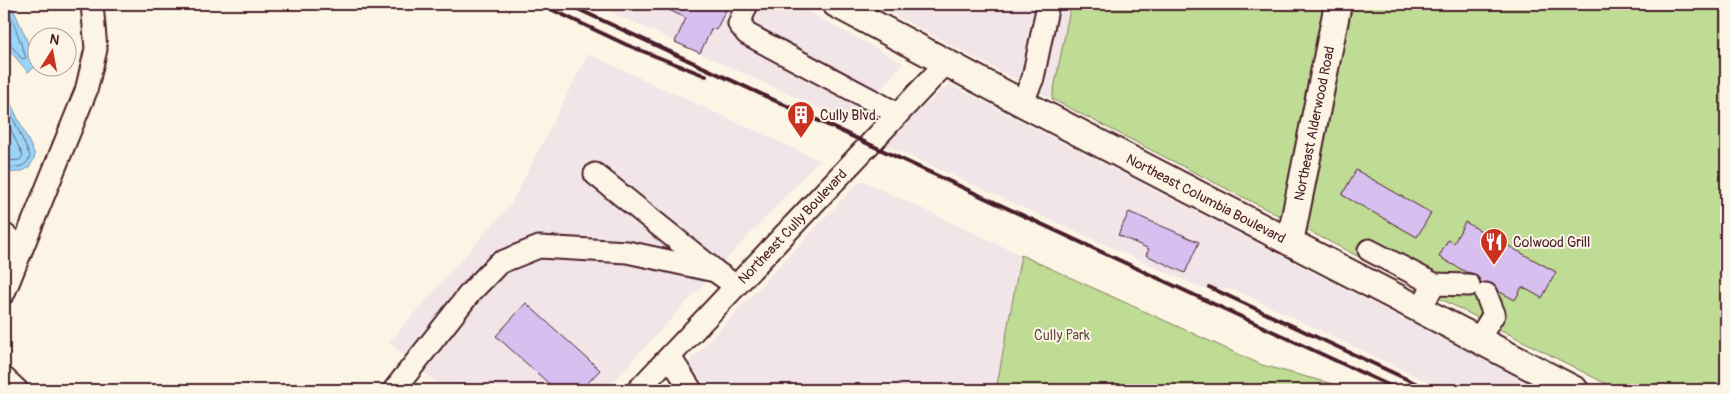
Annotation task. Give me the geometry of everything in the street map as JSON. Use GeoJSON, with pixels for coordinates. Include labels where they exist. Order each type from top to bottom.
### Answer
{"type":"FeatureCollection","features":[{"type":"Feature","properties":{"kind":"main road","name":"Northeast Columbia Boulevard"},"geometry":{"type":"LineString","coordinates":[[836,4],[1022,103],[1576,390]]}},
{"type":"Feature","properties":{"kind":"main road","name":"Northeast Alderwood Road"},"geometry":{"type":"LineString","coordinates":[[1290,242],[1338,4]]}},
{"type":"Feature","properties":{"kind":"street"},"geometry":{"type":"LineString","coordinates":[[4,293],[86,91],[96,49],[92,4]]}},
{"type":"Feature","properties":{"kind":"street"},"geometry":{"type":"LineString","coordinates":[[747,4],[739,24],[747,34],[898,114]]}},
{"type":"Feature","properties":{"kind":"street"},"geometry":{"type":"LineString","coordinates":[[1022,103],[1034,78],[1048,4]]}},
{"type":"Feature","properties":{"kind":"street","name":"Northeast Cully Boulevard"},"geometry":{"type":"LineString","coordinates":[[638,390],[948,62]]}},
{"type":"Feature","properties":{"kind":"street"},"geometry":{"type":"LineString","coordinates":[[595,174],[736,286]]}},
{"type":"Feature","properties":{"kind":"street"},"geometry":{"type":"LineString","coordinates":[[4,234],[22,248]]}},
{"type":"Feature","properties":{"kind":"street"},"geometry":{"type":"LineString","coordinates":[[394,390],[470,293],[499,264],[539,247],[628,252],[715,271]]}},
{"type":"Feature","properties":{"kind":"street"},"geometry":{"type":"LineString","coordinates":[[1368,250],[1434,284],[1477,289],[1494,314],[1478,340]]}},
{"type":"Feature","properties":{"kind":"street"},"geometry":{"type":"LineString","coordinates":[[1420,310],[1434,284]]}},
{"type":"Feature","properties":{"kind":"street"},"geometry":{"type":"LineString","coordinates":[[670,357],[691,390]]}},
{"type":"Feature","properties":{"kind":"street"},"geometry":{"type":"LineString","coordinates":[[4,378],[17,390]]}},
{"type":"Feature","properties":{"kind":"shaded area"},"geometry":{"type":"Polygon","coordinates":[[[594,4],[794,4],[903,63],[853,124],[594,4]]]}},
{"type":"Feature","properties":{"kind":"shaded area"},"geometry":{"type":"Polygon","coordinates":[[[874,4],[1071,4],[1052,99],[874,4]]]}},
{"type":"Feature","properties":{"kind":"shaded area"},"geometry":{"type":"Polygon","coordinates":[[[588,54],[819,160],[605,390],[445,390],[389,342],[511,204],[588,54]]]}},
{"type":"Feature","properties":{"kind":"shaded area"},"geometry":{"type":"Polygon","coordinates":[[[949,84],[1541,390],[1445,390],[1235,290],[1201,288],[883,144],[949,84]]]}},
{"type":"Feature","properties":{"kind":"shaded area"},"geometry":{"type":"Polygon","coordinates":[[[861,180],[1021,255],[996,390],[662,390],[861,180]]]}},
{"type":"Feature","properties":{"kind":"green space"},"geometry":{"type":"Polygon","coordinates":[[[1071,4],[1726,4],[1726,390],[1618,390],[1052,99],[1071,4]]]}},
{"type":"Feature","properties":{"kind":"green space","name":"Cully Park"},"geometry":{"type":"Polygon","coordinates":[[[1021,255],[1262,365],[1355,390],[996,390],[1021,255]]]}},
{"type":"Feature","properties":{"kind":"water"},"geometry":{"type":"Polygon","coordinates":[[[4,4],[11,4],[28,44],[28,72],[4,44],[4,4]]]}},
{"type":"Feature","properties":{"kind":"water"},"geometry":{"type":"Polygon","coordinates":[[[4,82],[12,106],[35,155],[30,165],[20,172],[4,173],[4,82]]]}},
{"type":"Feature","properties":{"kind":"building"},"geometry":{"type":"Polygon","coordinates":[[[656,4],[729,4],[716,30],[712,28],[700,53],[675,42],[686,18],[656,4]]]}},
{"type":"Feature","properties":{"kind":"building"},"geometry":{"type":"Polygon","coordinates":[[[1356,170],[1431,213],[1417,237],[1342,195],[1356,170]]]}},
{"type":"Feature","properties":{"kind":"building"},"geometry":{"type":"Polygon","coordinates":[[[1129,212],[1199,242],[1185,273],[1146,255],[1149,249],[1118,235],[1129,212]]]}},
{"type":"Feature","properties":{"kind":"building"},"geometry":{"type":"Polygon","coordinates":[[[1465,222],[1556,272],[1542,298],[1522,287],[1515,300],[1498,291],[1493,284],[1481,283],[1475,274],[1466,272],[1439,257],[1448,240],[1454,243],[1465,222]]]}},
{"type":"Feature","properties":{"kind":"building"},"geometry":{"type":"Polygon","coordinates":[[[526,303],[600,370],[581,390],[556,390],[496,336],[526,303]]]}},
{"type":"Feature","properties":{"kind":"railway"},"geometry":{"type":"LineString","coordinates":[[540,4],[627,45],[706,76]]}},
{"type":"Feature","properties":{"kind":"railway"},"geometry":{"type":"LineString","coordinates":[[567,4],[1399,390]]}},
{"type":"Feature","properties":{"kind":"railway"},"geometry":{"type":"LineString","coordinates":[[1209,287],[1430,390]]}},
{"type":"Feature","properties":{"kind":"place","name":"Cully Blvd."},"geometry":{"type":"Point","coordinates":[801,139]}},
{"type":"Feature","properties":{"kind":"place","name":"Colwood Grill"},"geometry":{"type":"Point","coordinates":[1494,266]}}]}
